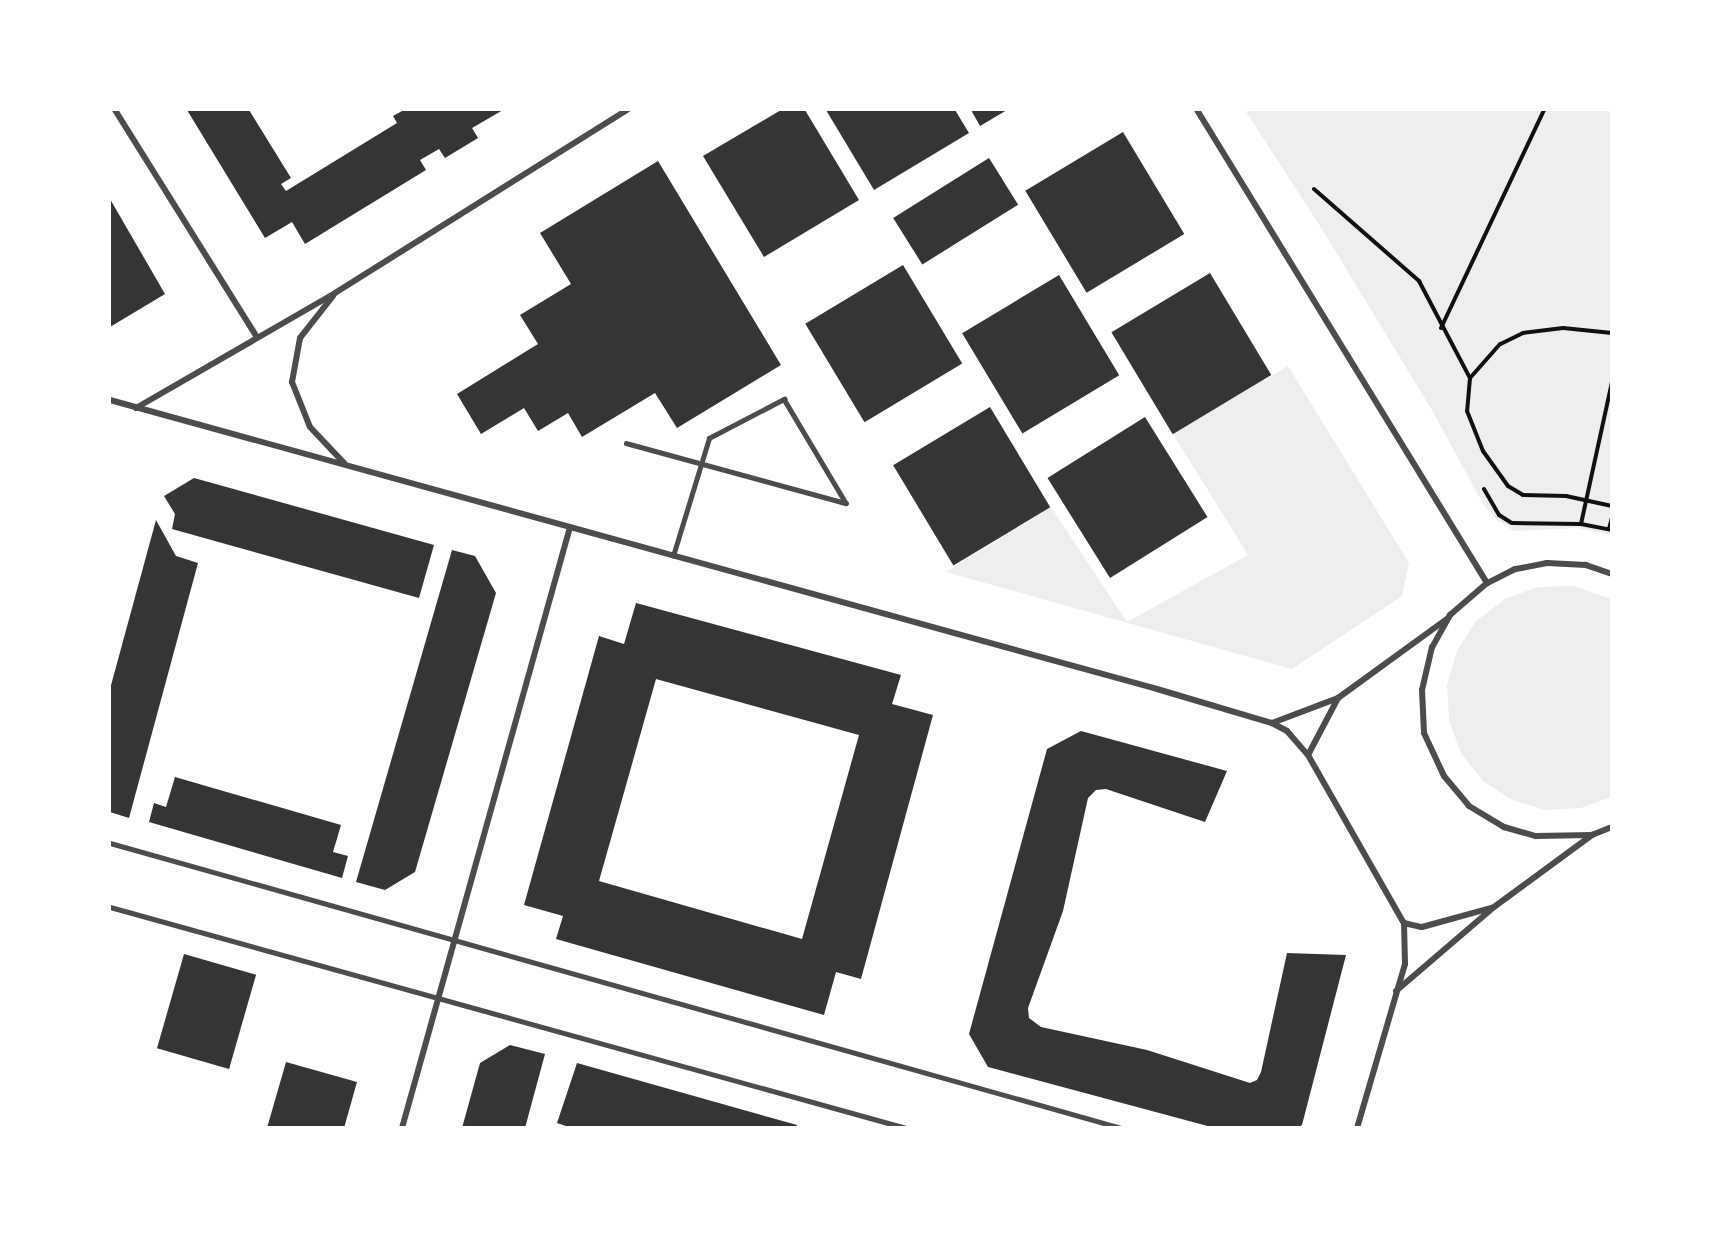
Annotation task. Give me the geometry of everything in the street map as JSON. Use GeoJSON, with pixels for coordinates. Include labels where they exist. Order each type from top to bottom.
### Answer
{"type":"FeatureCollection","features":[{"type":"Feature","properties":{"kind":"street"},"geometry":{"type":"LineString","coordinates":[[115,110],[256,336]]}},
{"type":"Feature","properties":{"kind":"street"},"geometry":{"type":"LineString","coordinates":[[136,408],[256,336],[335,293],[627,110]]}},
{"type":"Feature","properties":{"kind":"street"},"geometry":{"type":"LineString","coordinates":[[1197,110],[1487,583]]}},
{"type":"Feature","properties":{"kind":"street"},"geometry":{"type":"LineString","coordinates":[[335,293],[300,338],[292,382],[310,427],[344,463]]}},
{"type":"Feature","properties":{"kind":"street"},"geometry":{"type":"LineString","coordinates":[[110,400],[344,463],[1272,723],[1287,731],[1308,755],[1404,923],[1406,957],[1357,1128]]}},
{"type":"Feature","properties":{"kind":"street"},"geometry":{"type":"LineString","coordinates":[[402,1128],[570,527]]}},
{"type":"Feature","properties":{"kind":"street"},"geometry":{"type":"LineString","coordinates":[[1272,723],[1338,698],[1450,615],[1487,583],[1515,569],[1547,563],[1586,565],[1611,574]]}},
{"type":"Feature","properties":{"kind":"street"},"geometry":{"type":"LineString","coordinates":[[1450,615],[1432,647],[1422,690],[1424,733],[1444,776],[1469,806],[1504,827],[1536,836],[1592,836]]}},
{"type":"Feature","properties":{"kind":"street"},"geometry":{"type":"LineString","coordinates":[[1308,755],[1338,698]]}},
{"type":"Feature","properties":{"kind":"street"},"geometry":{"type":"LineString","coordinates":[[1395,991],[1494,907],[1592,836],[1611,827]]}},
{"type":"Feature","properties":{"kind":"street"},"geometry":{"type":"LineString","coordinates":[[110,843],[1120,1128]]}},
{"type":"Feature","properties":{"kind":"street"},"geometry":{"type":"LineString","coordinates":[[110,907],[906,1128]]}},
{"type":"Feature","properties":{"kind":"street"},"geometry":{"type":"LineString","coordinates":[[1404,923],[1422,927],[1494,907]]}},
{"type":"Feature","properties":{"kind":"lane"},"geometry":{"type":"LineString","coordinates":[[626,443],[701,464],[846,503],[784,399],[709,438],[701,464],[673,556]]}},
{"type":"Feature","properties":{"kind":"path"},"geometry":{"type":"LineString","coordinates":[[1441,328],[1544,110]]}},
{"type":"Feature","properties":{"kind":"path"},"geometry":{"type":"LineString","coordinates":[[1314,189],[1419,281],[1441,328],[1470,378],[1467,411],[1473,432],[1508,486],[1523,495],[1586,499],[1611,506]]}},
{"type":"Feature","properties":{"kind":"path"},"geometry":{"type":"LineString","coordinates":[[1470,378],[1500,344],[1522,333],[1563,328],[1611,333]]}},
{"type":"Feature","properties":{"kind":"path"},"geometry":{"type":"LineString","coordinates":[[1581,524],[1611,382]]}},
{"type":"Feature","properties":{"kind":"path"},"geometry":{"type":"LineString","coordinates":[[1484,489],[1499,515],[1512,523],[1581,524],[1610,530],[1611,518]]}},
{"type":"Feature","properties":{"kind":"shaded area"},"geometry":{"type":"Polygon","coordinates":[[[1245,110],[1611,110],[1611,535],[1577,528],[1514,531],[1497,520],[1483,504],[1433,412],[1325,234],[1245,110]]]}},
{"type":"Feature","properties":{"kind":"shaded area"},"geometry":{"type":"Polygon","coordinates":[[[1288,366],[1409,563],[1402,596],[1292,669],[946,572],[1051,507],[1127,622],[1248,555],[1173,434],[1288,366]]]}},
{"type":"Feature","properties":{"kind":"shaded area"},"geometry":{"type":"Polygon","coordinates":[[[1573,586],[1611,599],[1611,797],[1581,808],[1546,810],[1512,800],[1483,781],[1461,753],[1449,720],[1447,685],[1457,651],[1476,621],[1505,599],[1538,587],[1573,586]]]}},
{"type":"Feature","properties":{"kind":"building"},"geometry":{"type":"Polygon","coordinates":[[[187,110],[249,110],[291,178],[281,184],[286,191],[397,123],[393,116],[404,110],[503,110],[472,128],[478,138],[445,158],[439,149],[420,160],[426,170],[305,244],[292,222],[265,238],[187,110]]]}},
{"type":"Feature","properties":{"kind":"building"},"geometry":{"type":"Polygon","coordinates":[[[781,110],[805,110],[859,200],[764,257],[703,156],[781,110]]]}},
{"type":"Feature","properties":{"kind":"building"},"geometry":{"type":"Polygon","coordinates":[[[826,110],[955,110],[969,133],[874,190],[826,110]]]}},
{"type":"Feature","properties":{"kind":"building"},"geometry":{"type":"Polygon","coordinates":[[[971,110],[1007,110],[980,126],[971,110]]]}},
{"type":"Feature","properties":{"kind":"building"},"geometry":{"type":"Polygon","coordinates":[[[1123,132],[1184,234],[1087,293],[1025,191],[1123,132]]]}},
{"type":"Feature","properties":{"kind":"building"},"geometry":{"type":"Polygon","coordinates":[[[989,158],[1018,205],[922,265],[893,218],[989,158]]]}},
{"type":"Feature","properties":{"kind":"building"},"geometry":{"type":"Polygon","coordinates":[[[658,161],[781,365],[677,428],[655,393],[582,437],[568,413],[538,431],[524,408],[481,434],[457,394],[538,344],[520,315],[571,284],[540,233],[658,161]]]}},
{"type":"Feature","properties":{"kind":"building"},"geometry":{"type":"Polygon","coordinates":[[[110,199],[165,294],[110,327],[110,199]]]}},
{"type":"Feature","properties":{"kind":"building"},"geometry":{"type":"Polygon","coordinates":[[[903,265],[962,364],[865,422],[805,324],[903,265]]]}},
{"type":"Feature","properties":{"kind":"building"},"geometry":{"type":"Polygon","coordinates":[[[1210,273],[1271,375],[1173,434],[1111,332],[1210,273]]]}},
{"type":"Feature","properties":{"kind":"building"},"geometry":{"type":"Polygon","coordinates":[[[1059,275],[1119,375],[1022,433],[962,333],[1059,275]]]}},
{"type":"Feature","properties":{"kind":"building"},"geometry":{"type":"Polygon","coordinates":[[[990,407],[1050,507],[953,565],[893,465],[990,407]]]}},
{"type":"Feature","properties":{"kind":"building"},"geometry":{"type":"Polygon","coordinates":[[[1145,417],[1208,517],[1110,578],[1047,478],[1145,417]]]}},
{"type":"Feature","properties":{"kind":"building"},"geometry":{"type":"Polygon","coordinates":[[[194,478],[434,545],[419,598],[172,529],[175,514],[164,496],[194,478]]]}},
{"type":"Feature","properties":{"kind":"building"},"geometry":{"type":"Polygon","coordinates":[[[156,520],[176,556],[198,563],[129,818],[110,812],[110,689],[156,520]]]}},
{"type":"Feature","properties":{"kind":"building"},"geometry":{"type":"Polygon","coordinates":[[[452,550],[475,556],[496,593],[415,872],[385,890],[356,882],[452,550]]]}},
{"type":"Feature","properties":{"kind":"building"},"geometry":{"type":"Polygon","coordinates":[[[636,603],[901,675],[892,704],[933,715],[861,979],[836,972],[824,1015],[556,939],[563,916],[524,905],[599,636],[624,644],[636,603]],[[656,679],[599,881],[802,939],[859,735],[656,679]]]}},
{"type":"Feature","properties":{"kind":"building"},"geometry":{"type":"Polygon","coordinates":[[[1081,731],[1227,771],[1205,822],[1106,789],[1096,790],[1088,798],[1063,911],[1028,1008],[1029,1018],[1041,1027],[1147,1050],[1250,1083],[1257,1080],[1261,1072],[1287,953],[1346,955],[1302,1125],[1297,1128],[1215,1128],[988,1067],[969,1034],[1047,749],[1081,731]]]}},
{"type":"Feature","properties":{"kind":"building"},"geometry":{"type":"Polygon","coordinates":[[[175,777],[341,825],[333,852],[348,856],[342,878],[149,822],[154,803],[166,807],[175,777]]]}},
{"type":"Feature","properties":{"kind":"building"},"geometry":{"type":"Polygon","coordinates":[[[184,954],[256,975],[229,1069],[157,1048],[184,954]]]}},
{"type":"Feature","properties":{"kind":"building"},"geometry":{"type":"Polygon","coordinates":[[[510,1045],[545,1054],[525,1128],[462,1128],[480,1063],[510,1045]]]}},
{"type":"Feature","properties":{"kind":"building"},"geometry":{"type":"Polygon","coordinates":[[[286,1062],[357,1082],[344,1128],[267,1128],[286,1062]]]}},
{"type":"Feature","properties":{"kind":"building"},"geometry":{"type":"Polygon","coordinates":[[[577,1063],[797,1125],[796,1128],[572,1128],[557,1123],[577,1063]]]}}]}
